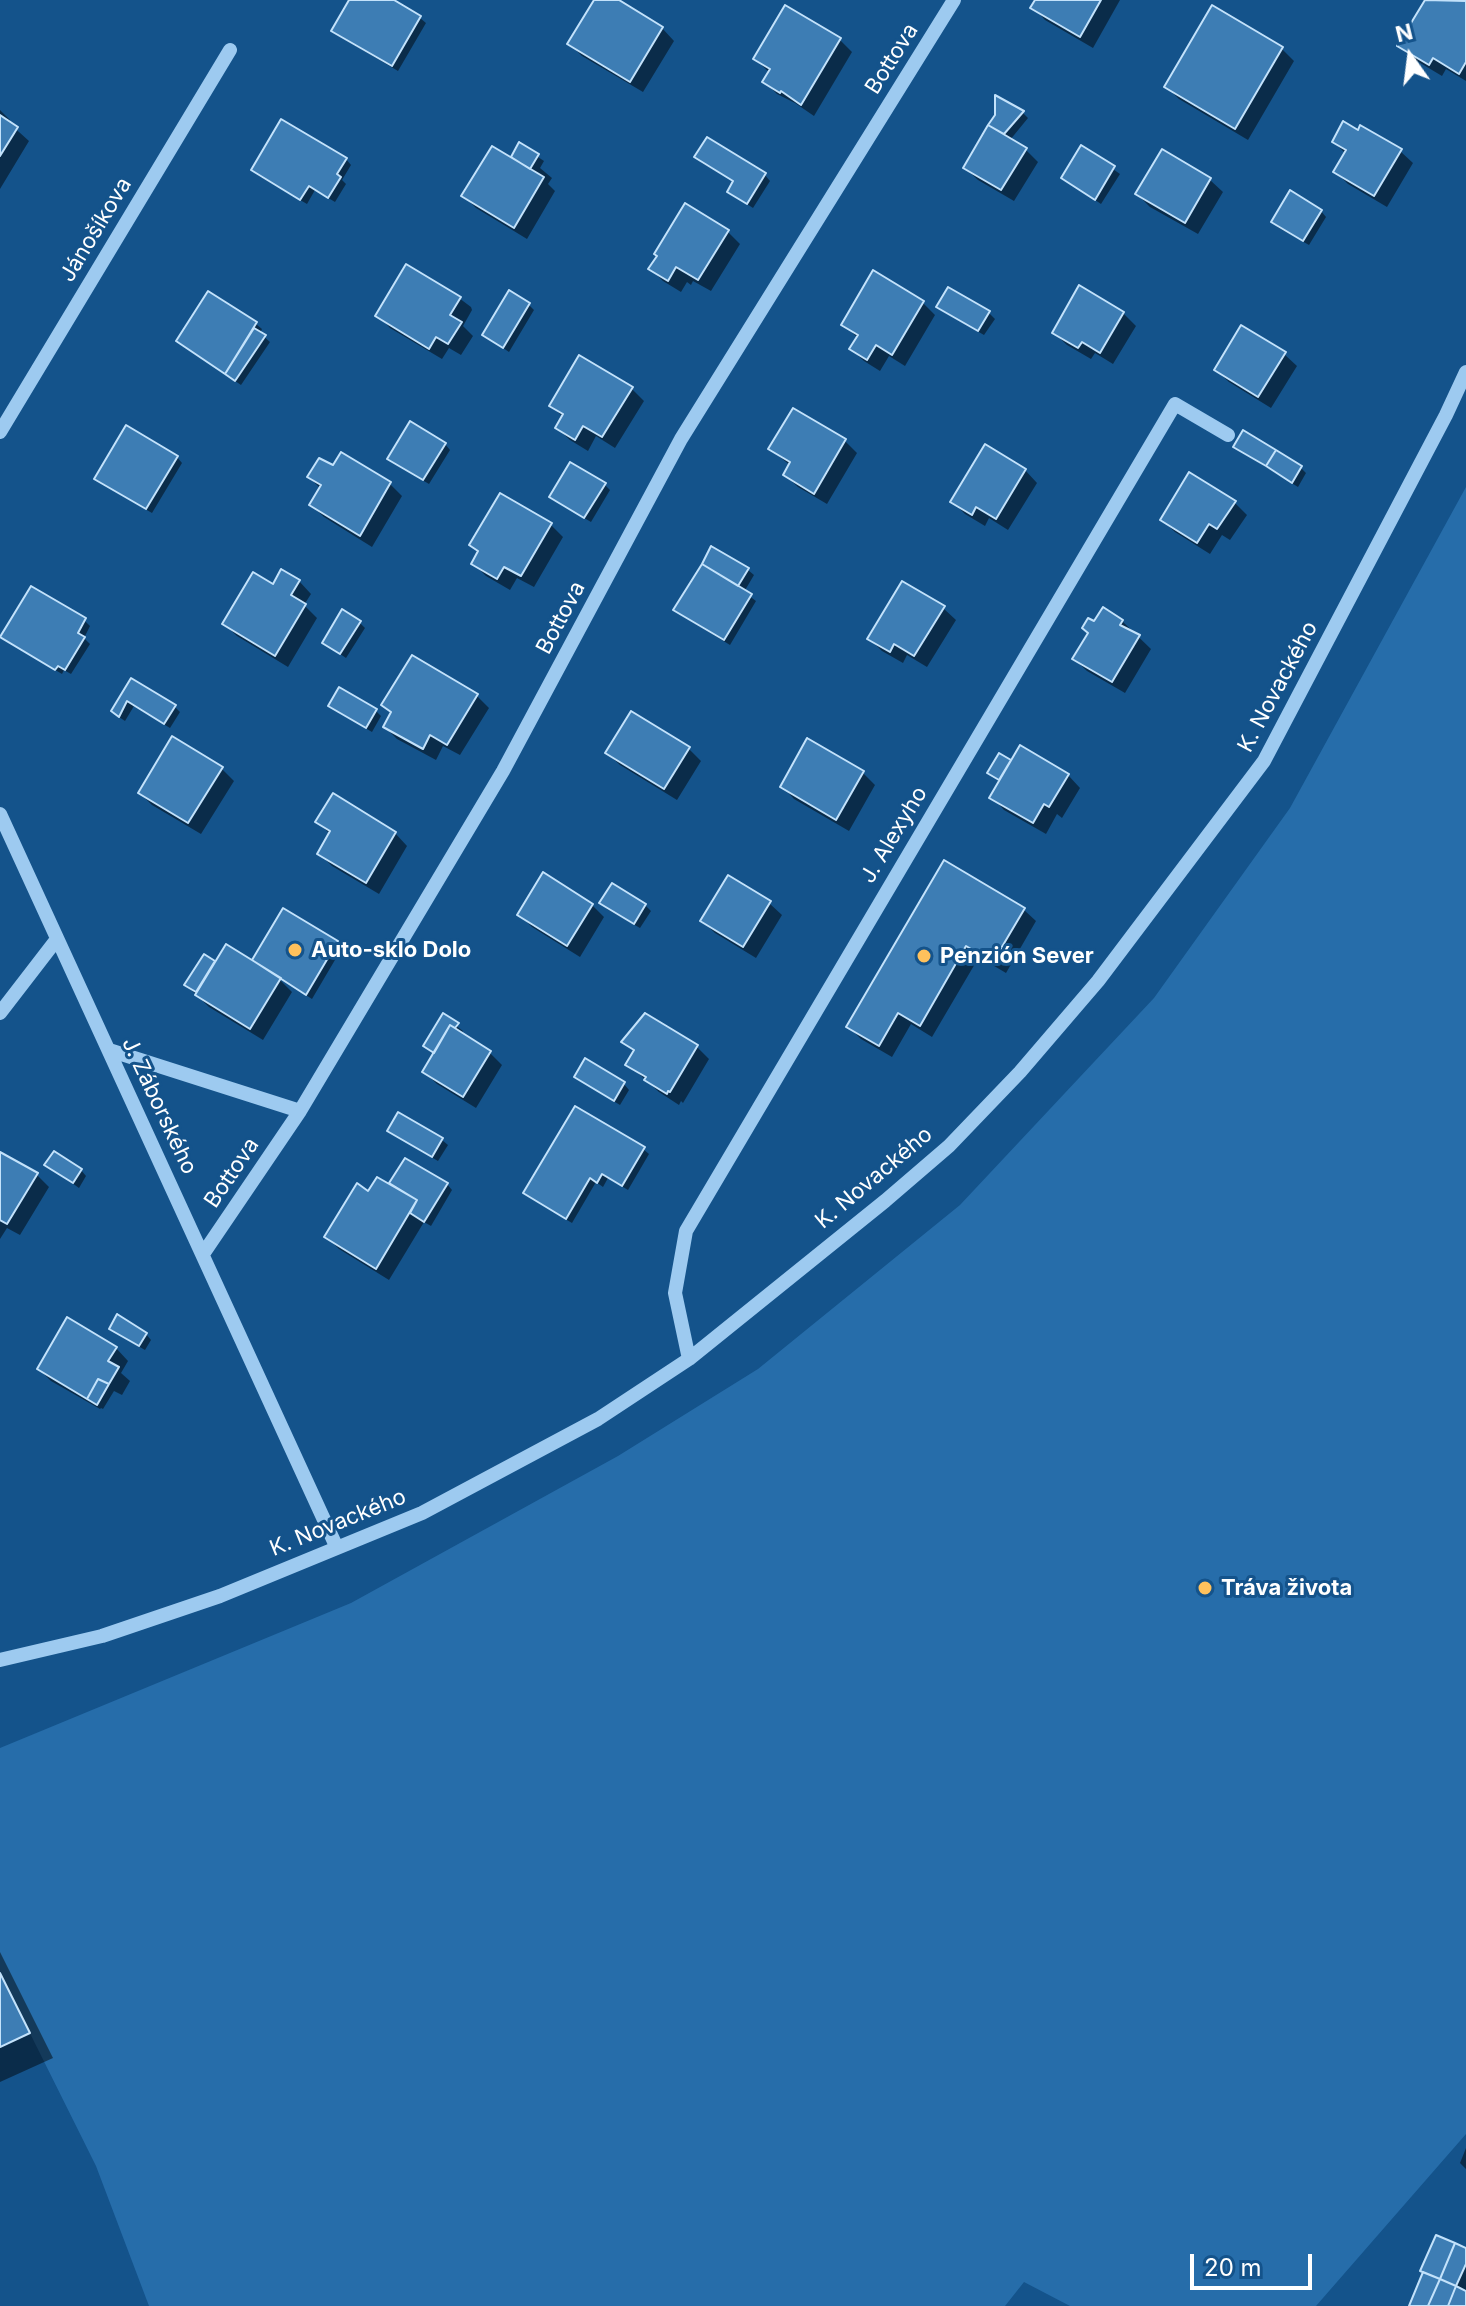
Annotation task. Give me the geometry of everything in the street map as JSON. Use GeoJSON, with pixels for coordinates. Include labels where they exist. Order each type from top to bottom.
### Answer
{"type":"FeatureCollection","features":[{"type":"Feature","properties":{"kind":"street","name":"Bottova"},"geometry":{"type":"LineString","coordinates":[[203,1254],[300,1111],[503,771],[681,439],[954,0]]}},
{"type":"Feature","properties":{"kind":"street","name":"Jánošíkova"},"geometry":{"type":"LineString","coordinates":[[0,432],[230,50]]}},
{"type":"Feature","properties":{"kind":"street","name":"K. Novackého"},"geometry":{"type":"LineString","coordinates":[[0,1660],[102,1636],[220,1596],[422,1513],[598,1419],[689,1359],[949,1146],[1020,1072],[1098,981],[1264,761],[1466,372]]}},
{"type":"Feature","properties":{"kind":"street","name":"J. Alexyho"},"geometry":{"type":"LineString","coordinates":[[689,1359],[675,1293],[686,1231],[1175,404],[1228,435]]}},
{"type":"Feature","properties":{"kind":"street","name":"J. Záborského"},"geometry":{"type":"LineString","coordinates":[[0,814],[337,1548]]}},
{"type":"Feature","properties":{"kind":"street"},"geometry":{"type":"LineString","coordinates":[[0,1013],[57,939]]}},
{"type":"Feature","properties":{"kind":"street"},"geometry":{"type":"LineString","coordinates":[[109,1050],[300,1111]]}},
{"type":"Feature","properties":{"kind":"shaded area"},"geometry":{"type":"Polygon","coordinates":[[[1466,487],[1466,2134],[1316,2306],[1070,2306],[1024,2282],[1005,2306],[149,2306],[96,2166],[0,1973],[0,1748],[351,1603],[618,1456],[758,1369],[960,1205],[1154,998],[1290,808],[1466,487]]]}},
{"type":"Feature","properties":{"kind":"building"},"geometry":{"type":"Polygon","coordinates":[[[349,0],[394,0],[421,16],[392,66],[331,31],[349,0]]]}},
{"type":"Feature","properties":{"kind":"building"},"geometry":{"type":"Polygon","coordinates":[[[594,0],[619,0],[663,27],[630,82],[567,44],[594,0]]]}},
{"type":"Feature","properties":{"kind":"building"},"geometry":{"type":"Polygon","coordinates":[[[1035,0],[1101,0],[1080,37],[1030,8],[1035,0]]]}},
{"type":"Feature","properties":{"kind":"building"},"geometry":{"type":"Polygon","coordinates":[[[1425,0],[1466,1],[1466,62],[1459,74],[1433,58],[1429,65],[1397,46],[1425,0]]]}},
{"type":"Feature","properties":{"kind":"building"},"geometry":{"type":"Polygon","coordinates":[[[785,5],[841,38],[801,105],[762,82],[770,69],[753,59],[785,5]]]}},
{"type":"Feature","properties":{"kind":"building"},"geometry":{"type":"Polygon","coordinates":[[[1212,5],[1283,47],[1235,129],[1164,87],[1212,5]]]}},
{"type":"Feature","properties":{"kind":"building"},"geometry":{"type":"Polygon","coordinates":[[[995,95],[1024,111],[1004,134],[988,125],[995,115],[995,95]]]}},
{"type":"Feature","properties":{"kind":"building"},"geometry":{"type":"Polygon","coordinates":[[[0,115],[18,127],[0,156],[0,115]]]}},
{"type":"Feature","properties":{"kind":"building"},"geometry":{"type":"Polygon","coordinates":[[[281,119],[347,158],[337,174],[341,177],[328,198],[309,186],[300,200],[251,170],[281,119]]]}},
{"type":"Feature","properties":{"kind":"building"},"geometry":{"type":"Polygon","coordinates":[[[1343,121],[1358,130],[1360,125],[1402,149],[1374,196],[1333,172],[1346,150],[1332,142],[1343,121]]]}},
{"type":"Feature","properties":{"kind":"building"},"geometry":{"type":"Polygon","coordinates":[[[988,125],[1027,148],[1001,190],[963,168],[988,125]]]}},
{"type":"Feature","properties":{"kind":"building"},"geometry":{"type":"Polygon","coordinates":[[[707,137],[766,173],[747,204],[727,192],[733,181],[694,157],[707,137]]]}},
{"type":"Feature","properties":{"kind":"building"},"geometry":{"type":"Polygon","coordinates":[[[519,142],[539,154],[530,169],[511,157],[519,142]]]}},
{"type":"Feature","properties":{"kind":"building"},"geometry":{"type":"Polygon","coordinates":[[[1081,145],[1115,166],[1095,200],[1061,178],[1081,145]]]}},
{"type":"Feature","properties":{"kind":"building"},"geometry":{"type":"Polygon","coordinates":[[[492,146],[544,177],[514,228],[461,196],[492,146]]]}},
{"type":"Feature","properties":{"kind":"building"},"geometry":{"type":"Polygon","coordinates":[[[1162,149],[1211,178],[1185,223],[1135,194],[1162,149]]]}},
{"type":"Feature","properties":{"kind":"building"},"geometry":{"type":"Polygon","coordinates":[[[1290,190],[1322,210],[1303,241],[1271,222],[1290,190]]]}},
{"type":"Feature","properties":{"kind":"building"},"geometry":{"type":"Polygon","coordinates":[[[685,203],[729,230],[698,280],[676,267],[668,281],[648,269],[685,203]]]}},
{"type":"Feature","properties":{"kind":"building"},"geometry":{"type":"Polygon","coordinates":[[[406,264],[461,297],[450,315],[462,322],[448,344],[436,337],[429,349],[375,316],[406,264]]]}},
{"type":"Feature","properties":{"kind":"building"},"geometry":{"type":"Polygon","coordinates":[[[873,270],[924,301],[892,355],[876,345],[867,360],[849,349],[858,335],[841,325],[873,270]]]}},
{"type":"Feature","properties":{"kind":"building"},"geometry":{"type":"Polygon","coordinates":[[[1079,285],[1124,312],[1100,353],[1082,342],[1078,348],[1052,333],[1079,285]]]}},
{"type":"Feature","properties":{"kind":"building"},"geometry":{"type":"Polygon","coordinates":[[[948,287],[990,311],[978,331],[936,307],[948,287]]]}},
{"type":"Feature","properties":{"kind":"building"},"geometry":{"type":"Polygon","coordinates":[[[509,290],[530,303],[503,348],[482,335],[509,290]]]}},
{"type":"Feature","properties":{"kind":"building"},"geometry":{"type":"Polygon","coordinates":[[[208,291],[257,322],[225,374],[176,341],[208,291]]]}},
{"type":"Feature","properties":{"kind":"building"},"geometry":{"type":"Polygon","coordinates":[[[1241,325],[1286,352],[1258,397],[1214,370],[1241,325]]]}},
{"type":"Feature","properties":{"kind":"building"},"geometry":{"type":"Polygon","coordinates":[[[254,328],[266,335],[235,381],[225,374],[254,328]]]}},
{"type":"Feature","properties":{"kind":"building"},"geometry":{"type":"Polygon","coordinates":[[[579,355],[633,387],[602,437],[583,426],[575,440],[555,428],[563,414],[549,406],[579,355]]]}},
{"type":"Feature","properties":{"kind":"building"},"geometry":{"type":"Polygon","coordinates":[[[793,408],[846,439],[814,494],[783,475],[790,462],[768,449],[793,408]]]}},
{"type":"Feature","properties":{"kind":"building"},"geometry":{"type":"Polygon","coordinates":[[[410,421],[446,443],[423,480],[387,459],[410,421]]]}},
{"type":"Feature","properties":{"kind":"building"},"geometry":{"type":"Polygon","coordinates":[[[126,425],[178,456],[146,509],[94,479],[126,425]]]}},
{"type":"Feature","properties":{"kind":"building"},"geometry":{"type":"Polygon","coordinates":[[[1243,430],[1276,450],[1266,466],[1233,447],[1243,430]]]}},
{"type":"Feature","properties":{"kind":"building"},"geometry":{"type":"Polygon","coordinates":[[[985,444],[1026,469],[996,519],[976,507],[972,515],[950,502],[985,444]]]}},
{"type":"Feature","properties":{"kind":"building"},"geometry":{"type":"Polygon","coordinates":[[[1276,450],[1302,466],[1292,483],[1266,466],[1276,450]]]}},
{"type":"Feature","properties":{"kind":"building"},"geometry":{"type":"Polygon","coordinates":[[[341,452],[391,482],[360,536],[309,505],[321,485],[307,477],[319,458],[333,465],[341,452]]]}},
{"type":"Feature","properties":{"kind":"building"},"geometry":{"type":"Polygon","coordinates":[[[570,462],[606,483],[584,518],[549,497],[570,462]]]}},
{"type":"Feature","properties":{"kind":"building"},"geometry":{"type":"Polygon","coordinates":[[[1189,472],[1236,501],[1217,529],[1209,524],[1197,543],[1160,520],[1189,472]]]}},
{"type":"Feature","properties":{"kind":"building"},"geometry":{"type":"Polygon","coordinates":[[[500,493],[552,523],[521,576],[504,567],[497,579],[471,564],[478,551],[469,545],[500,493]]]}},
{"type":"Feature","properties":{"kind":"building"},"geometry":{"type":"Polygon","coordinates":[[[711,546],[749,568],[738,586],[702,564],[711,546]]]}},
{"type":"Feature","properties":{"kind":"building"},"geometry":{"type":"Polygon","coordinates":[[[702,564],[752,594],[724,640],[673,610],[702,564]]]}},
{"type":"Feature","properties":{"kind":"building"},"geometry":{"type":"Polygon","coordinates":[[[281,569],[300,580],[291,595],[306,604],[275,656],[222,624],[253,572],[273,584],[281,569]]]}},
{"type":"Feature","properties":{"kind":"building"},"geometry":{"type":"Polygon","coordinates":[[[902,581],[945,606],[914,656],[894,644],[890,652],[867,639],[902,581]]]}},
{"type":"Feature","properties":{"kind":"building"},"geometry":{"type":"Polygon","coordinates":[[[31,586],[86,618],[78,633],[85,637],[65,670],[58,666],[55,670],[0,637],[31,586]]]}},
{"type":"Feature","properties":{"kind":"building"},"geometry":{"type":"Polygon","coordinates":[[[1103,607],[1123,620],[1120,625],[1140,635],[1112,682],[1072,659],[1088,633],[1082,628],[1088,618],[1094,621],[1103,607]]]}},
{"type":"Feature","properties":{"kind":"building"},"geometry":{"type":"Polygon","coordinates":[[[342,609],[361,621],[340,654],[322,643],[342,609]]]}},
{"type":"Feature","properties":{"kind":"building"},"geometry":{"type":"Polygon","coordinates":[[[412,655],[478,694],[447,745],[430,735],[423,749],[383,727],[391,712],[381,705],[412,655]]]}},
{"type":"Feature","properties":{"kind":"building"},"geometry":{"type":"Polygon","coordinates":[[[131,678],[176,705],[164,724],[127,701],[119,717],[111,711],[131,678]]]}},
{"type":"Feature","properties":{"kind":"building"},"geometry":{"type":"Polygon","coordinates":[[[339,687],[377,709],[366,728],[328,706],[339,687]]]}},
{"type":"Feature","properties":{"kind":"building"},"geometry":{"type":"Polygon","coordinates":[[[631,711],[690,747],[664,789],[605,753],[631,711]]]}},
{"type":"Feature","properties":{"kind":"building"},"geometry":{"type":"Polygon","coordinates":[[[172,736],[223,767],[188,823],[138,793],[172,736]]]}},
{"type":"Feature","properties":{"kind":"building"},"geometry":{"type":"Polygon","coordinates":[[[807,738],[864,771],[836,820],[780,787],[807,738]]]}},
{"type":"Feature","properties":{"kind":"building"},"geometry":{"type":"Polygon","coordinates":[[[1020,745],[1069,774],[1049,807],[1044,804],[1033,823],[989,798],[1020,745]]]}},
{"type":"Feature","properties":{"kind":"building"},"geometry":{"type":"Polygon","coordinates":[[[999,753],[1011,760],[999,780],[987,773],[999,753]]]}},
{"type":"Feature","properties":{"kind":"building"},"geometry":{"type":"Polygon","coordinates":[[[333,793],[396,832],[366,883],[317,854],[330,831],[315,822],[333,793]]]}},
{"type":"Feature","properties":{"kind":"building","name":"Penzión Sever"},"geometry":{"type":"Polygon","coordinates":[[[944,860],[1025,908],[993,962],[966,946],[920,1026],[898,1013],[879,1046],[846,1027],[944,860]]]}},
{"type":"Feature","properties":{"kind":"building"},"geometry":{"type":"Polygon","coordinates":[[[543,872],[593,904],[567,946],[517,915],[543,872]]]}},
{"type":"Feature","properties":{"kind":"building"},"geometry":{"type":"Polygon","coordinates":[[[728,875],[771,901],[743,947],[700,921],[728,875]]]}},
{"type":"Feature","properties":{"kind":"building"},"geometry":{"type":"Polygon","coordinates":[[[612,883],[646,904],[634,924],[599,903],[612,883]]]}},
{"type":"Feature","properties":{"kind":"building","name":"Auto-sklo Dolo"},"geometry":{"type":"Polygon","coordinates":[[[283,908],[338,941],[306,995],[252,960],[283,908]]]}},
{"type":"Feature","properties":{"kind":"building"},"geometry":{"type":"Polygon","coordinates":[[[226,944],[281,978],[250,1029],[195,995],[226,944]]]}},
{"type":"Feature","properties":{"kind":"building"},"geometry":{"type":"Polygon","coordinates":[[[204,954],[215,961],[196,992],[184,985],[204,954]]]}},
{"type":"Feature","properties":{"kind":"building"},"geometry":{"type":"Polygon","coordinates":[[[443,1013],[459,1023],[455,1028],[450,1025],[434,1053],[423,1046],[443,1013]]]}},
{"type":"Feature","properties":{"kind":"building"},"geometry":{"type":"Polygon","coordinates":[[[645,1013],[698,1045],[667,1094],[625,1065],[634,1050],[621,1042],[645,1013]]]}},
{"type":"Feature","properties":{"kind":"building"},"geometry":{"type":"Polygon","coordinates":[[[450,1025],[491,1051],[463,1097],[422,1072],[450,1025]]]}},
{"type":"Feature","properties":{"kind":"building"},"geometry":{"type":"Polygon","coordinates":[[[585,1058],[625,1082],[614,1101],[574,1077],[585,1058]]]}},
{"type":"Feature","properties":{"kind":"building"},"geometry":{"type":"Polygon","coordinates":[[[575,1106],[645,1147],[622,1186],[602,1174],[597,1183],[590,1178],[566,1219],[523,1193],[575,1106]]]}},
{"type":"Feature","properties":{"kind":"building"},"geometry":{"type":"Polygon","coordinates":[[[398,1112],[443,1138],[432,1157],[387,1131],[398,1112]]]}},
{"type":"Feature","properties":{"kind":"building"},"geometry":{"type":"Polygon","coordinates":[[[54,1151],[82,1169],[73,1183],[44,1165],[54,1151]]]}},
{"type":"Feature","properties":{"kind":"building"},"geometry":{"type":"Polygon","coordinates":[[[0,1152],[38,1173],[7,1224],[0,1220],[0,1152]]]}},
{"type":"Feature","properties":{"kind":"building"},"geometry":{"type":"Polygon","coordinates":[[[405,1158],[448,1183],[424,1222],[410,1213],[417,1200],[389,1183],[405,1158]]]}},
{"type":"Feature","properties":{"kind":"building"},"geometry":{"type":"Polygon","coordinates":[[[377,1177],[417,1200],[376,1269],[324,1237],[357,1183],[368,1191],[377,1177]]]}},
{"type":"Feature","properties":{"kind":"building"},"geometry":{"type":"Polygon","coordinates":[[[117,1314],[147,1333],[139,1346],[109,1329],[117,1314]]]}},
{"type":"Feature","properties":{"kind":"building"},"geometry":{"type":"Polygon","coordinates":[[[67,1317],[117,1347],[108,1361],[119,1367],[109,1384],[98,1379],[87,1399],[37,1369],[67,1317]]]}},
{"type":"Feature","properties":{"kind":"building"},"geometry":{"type":"Polygon","coordinates":[[[98,1379],[109,1384],[97,1405],[87,1399],[98,1379]]]}},
{"type":"Feature","properties":{"kind":"building"},"geometry":{"type":"Polygon","coordinates":[[[0,1973],[30,2033],[0,2047],[0,1973]]]}},
{"type":"Feature","properties":{"kind":"building"},"geometry":{"type":"Polygon","coordinates":[[[1436,2235],[1455,2243],[1440,2279],[1420,2271],[1436,2235]]]}},
{"type":"Feature","properties":{"kind":"building"},"geometry":{"type":"Polygon","coordinates":[[[1455,2243],[1466,2248],[1466,2264],[1456,2286],[1440,2279],[1455,2243]]]}},
{"type":"Feature","properties":{"kind":"building"},"geometry":{"type":"Polygon","coordinates":[[[1423,2272],[1440,2279],[1428,2306],[1409,2306],[1423,2272]]]}},
{"type":"Feature","properties":{"kind":"building"},"geometry":{"type":"Polygon","coordinates":[[[1440,2279],[1456,2286],[1448,2306],[1428,2306],[1440,2279]]]}},
{"type":"Feature","properties":{"kind":"building"},"geometry":{"type":"Polygon","coordinates":[[[1456,2286],[1466,2291],[1466,2306],[1448,2306],[1456,2286]]]}},
{"type":"Feature","properties":{"kind":"place","name":"Auto-sklo Dolo"},"geometry":{"type":"Point","coordinates":[295,950]}},
{"type":"Feature","properties":{"kind":"place","name":"Penzión Sever"},"geometry":{"type":"Point","coordinates":[924,956]}},
{"type":"Feature","properties":{"kind":"place","name":"Tráva života"},"geometry":{"type":"Point","coordinates":[1205,1588]}}]}
